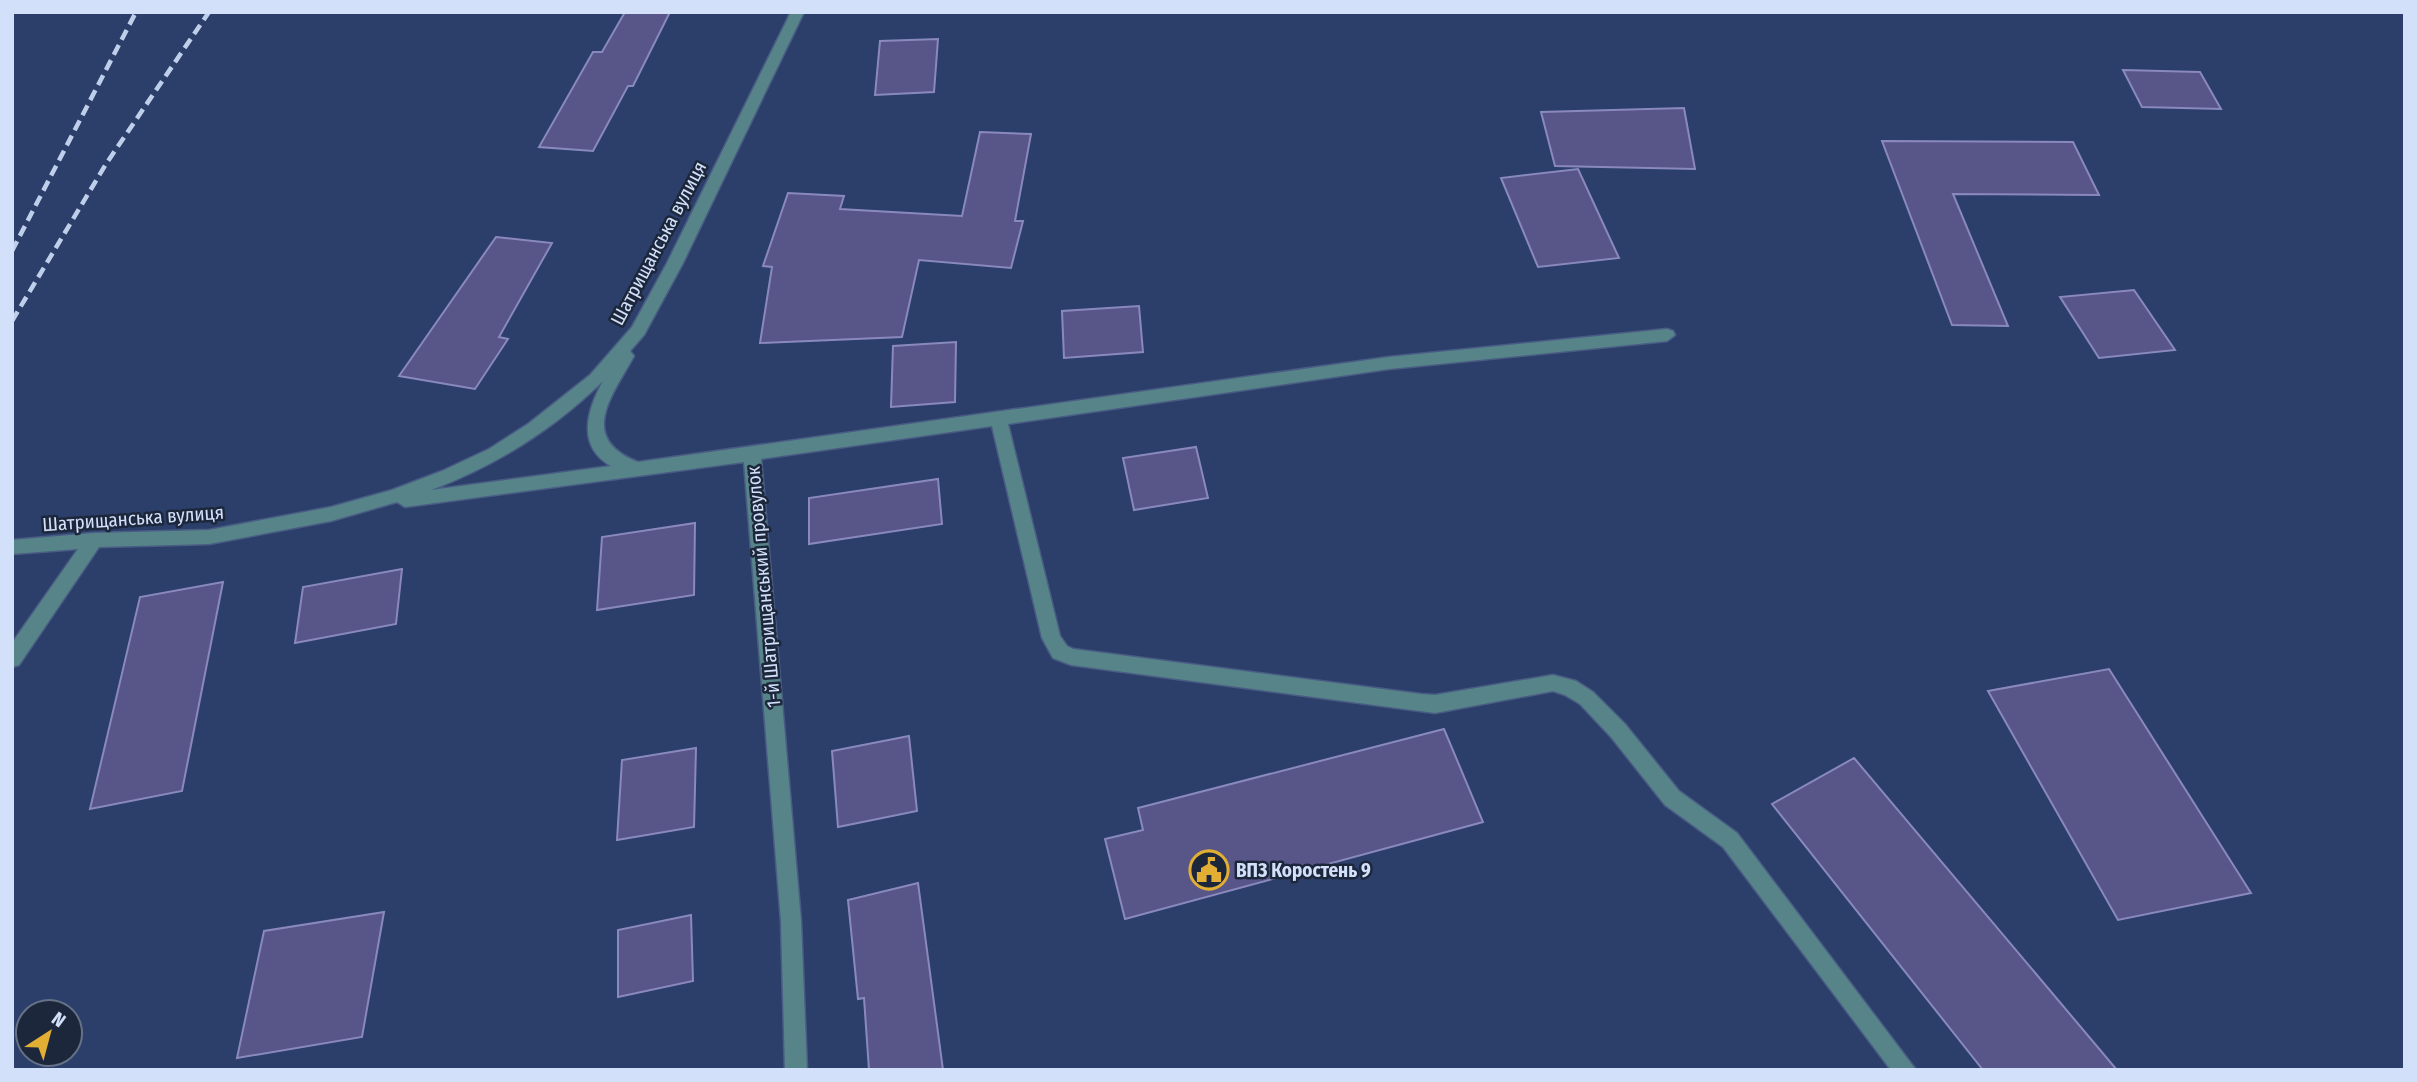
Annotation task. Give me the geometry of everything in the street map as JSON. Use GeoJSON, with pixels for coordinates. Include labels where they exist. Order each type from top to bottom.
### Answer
{"type":"FeatureCollection","features":[{"type":"Feature","properties":{"kind":"street","name":"Шатрищанська вулиця"},"geometry":{"type":"LineString","coordinates":[[12,547],[94,540],[209,537],[363,506],[448,476],[495,454],[553,416],[596,379],[638,331],[675,263],[797,12]]}},
{"type":"Feature","properties":{"kind":"street"},"geometry":{"type":"LineString","coordinates":[[636,470],[607,455],[593,433],[594,421],[638,331]]}},
{"type":"Feature","properties":{"kind":"street"},"geometry":{"type":"LineString","coordinates":[[752,454],[1389,363],[1667,335]]}},
{"type":"Feature","properties":{"kind":"street"},"geometry":{"type":"LineString","coordinates":[[999,419],[1051,638],[1060,652],[1071,657],[1421,704],[1553,683],[1568,685],[1594,705],[1671,797],[1730,839],[1905,1070]]}},
{"type":"Feature","properties":{"kind":"street","name":"1-й Шатрищанський провулок"},"geometry":{"type":"LineString","coordinates":[[363,506],[752,454],[790,921],[796,1070]]}},
{"type":"Feature","properties":{"kind":"street"},"geometry":{"type":"LineString","coordinates":[[12,659],[94,540]]}},
{"type":"Feature","properties":{"kind":"building"},"geometry":{"type":"Polygon","coordinates":[[[625,12],[670,12],[633,86],[628,86],[593,151],[539,147],[593,52],[602,52],[625,12]]]}},
{"type":"Feature","properties":{"kind":"building"},"geometry":{"type":"Polygon","coordinates":[[[938,39],[934,92],[875,95],[880,41],[938,39]]]}},
{"type":"Feature","properties":{"kind":"building"},"geometry":{"type":"Polygon","coordinates":[[[2123,70],[2200,72],[2221,109],[2142,107],[2123,70]]]}},
{"type":"Feature","properties":{"kind":"building"},"geometry":{"type":"Polygon","coordinates":[[[1684,108],[1695,169],[1555,166],[1541,112],[1684,108]]]}},
{"type":"Feature","properties":{"kind":"building"},"geometry":{"type":"Polygon","coordinates":[[[980,132],[1031,134],[1015,221],[1023,221],[1011,268],[919,260],[902,337],[760,343],[772,267],[763,266],[788,193],[844,196],[840,209],[962,216],[980,132]]]}},
{"type":"Feature","properties":{"kind":"building"},"geometry":{"type":"Polygon","coordinates":[[[1882,141],[2073,142],[2099,195],[1953,194],[2008,326],[1952,325],[1882,141]]]}},
{"type":"Feature","properties":{"kind":"building"},"geometry":{"type":"Polygon","coordinates":[[[1578,169],[1619,258],[1538,267],[1501,178],[1578,169]]]}},
{"type":"Feature","properties":{"kind":"building"},"geometry":{"type":"Polygon","coordinates":[[[496,237],[552,243],[499,337],[508,339],[475,389],[399,376],[496,237]]]}},
{"type":"Feature","properties":{"kind":"building"},"geometry":{"type":"Polygon","coordinates":[[[2134,290],[2175,350],[2099,358],[2060,297],[2134,290]]]}},
{"type":"Feature","properties":{"kind":"building"},"geometry":{"type":"Polygon","coordinates":[[[1139,306],[1143,352],[1064,358],[1062,311],[1139,306]]]}},
{"type":"Feature","properties":{"kind":"building"},"geometry":{"type":"Polygon","coordinates":[[[956,342],[955,402],[891,407],[893,346],[956,342]]]}},
{"type":"Feature","properties":{"kind":"building"},"geometry":{"type":"Polygon","coordinates":[[[1196,447],[1208,498],[1134,510],[1123,458],[1196,447]]]}},
{"type":"Feature","properties":{"kind":"building"},"geometry":{"type":"Polygon","coordinates":[[[938,479],[942,524],[809,544],[809,498],[938,479]]]}},
{"type":"Feature","properties":{"kind":"building"},"geometry":{"type":"Polygon","coordinates":[[[695,523],[694,595],[597,610],[602,537],[695,523]]]}},
{"type":"Feature","properties":{"kind":"building"},"geometry":{"type":"Polygon","coordinates":[[[402,569],[396,624],[295,643],[303,587],[402,569]]]}},
{"type":"Feature","properties":{"kind":"building"},"geometry":{"type":"Polygon","coordinates":[[[223,582],[182,791],[90,809],[140,597],[223,582]]]}},
{"type":"Feature","properties":{"kind":"building"},"geometry":{"type":"Polygon","coordinates":[[[2109,669],[2251,893],[2118,920],[1988,691],[2109,669]]]}},
{"type":"Feature","properties":{"kind":"building","name":"ВПЗ Коростень 9"},"geometry":{"type":"Polygon","coordinates":[[[1444,729],[1483,822],[1125,919],[1105,839],[1143,830],[1138,808],[1444,729]]]}},
{"type":"Feature","properties":{"kind":"building"},"geometry":{"type":"Polygon","coordinates":[[[909,736],[917,811],[838,827],[832,751],[909,736]]]}},
{"type":"Feature","properties":{"kind":"building"},"geometry":{"type":"Polygon","coordinates":[[[696,748],[694,827],[617,840],[622,760],[696,748]]]}},
{"type":"Feature","properties":{"kind":"building"},"geometry":{"type":"Polygon","coordinates":[[[1854,758],[2117,1070],[1983,1070],[1772,804],[1854,758]]]}},
{"type":"Feature","properties":{"kind":"building"},"geometry":{"type":"Polygon","coordinates":[[[918,883],[943,1070],[869,1070],[864,998],[858,999],[848,900],[918,883]]]}},
{"type":"Feature","properties":{"kind":"building"},"geometry":{"type":"Polygon","coordinates":[[[384,912],[362,1037],[237,1058],[264,931],[384,912]]]}},
{"type":"Feature","properties":{"kind":"building"},"geometry":{"type":"Polygon","coordinates":[[[691,915],[693,981],[618,997],[618,930],[691,915]]]}},
{"type":"Feature","properties":{"kind":"railway"},"geometry":{"type":"LineString","coordinates":[[12,251],[136,12]]}},
{"type":"Feature","properties":{"kind":"railway"},"geometry":{"type":"LineString","coordinates":[[12,321],[106,164],[209,12]]}},
{"type":"Feature","properties":{"kind":"place","name":"ВПЗ Коростень 9"},"geometry":{"type":"Point","coordinates":[1209,870]}}]}
